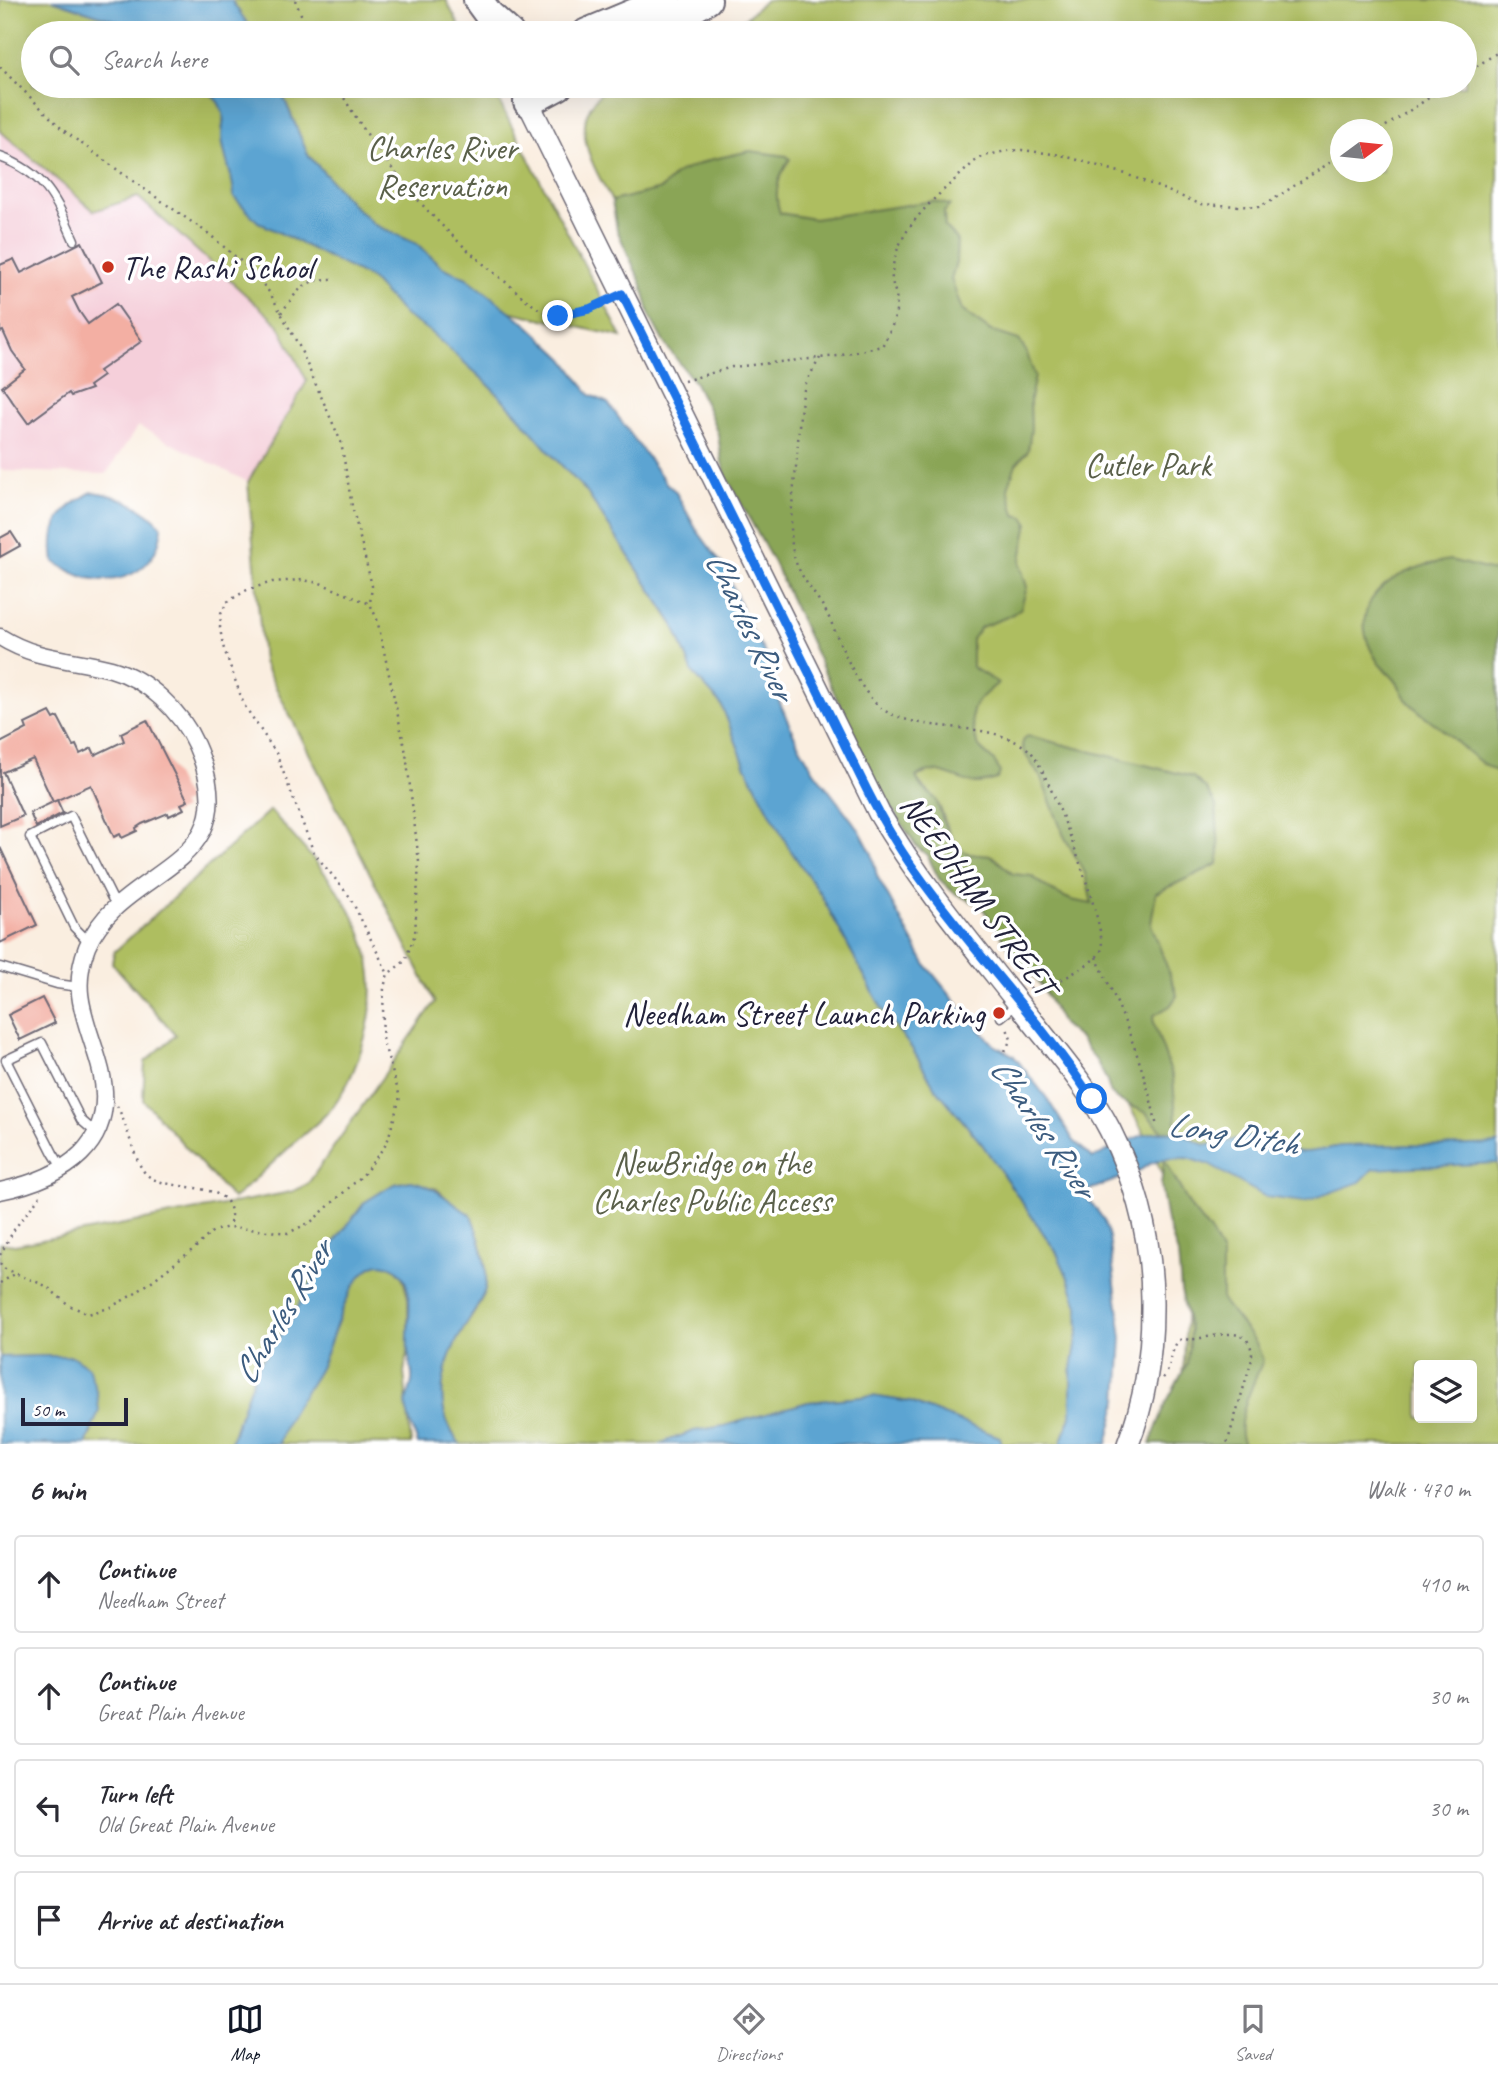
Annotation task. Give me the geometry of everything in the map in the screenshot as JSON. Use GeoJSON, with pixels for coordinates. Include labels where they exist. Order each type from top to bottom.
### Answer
{"type":"FeatureCollection","features":[{"type":"Feature","properties":{"kind":"highway"},"geometry":{"type":"LineString","coordinates":[[478,0],[496,21]]}},
{"type":"Feature","properties":{"kind":"highway"},"geometry":{"type":"LineString","coordinates":[[616,21],[666,0]]}},
{"type":"Feature","properties":{"kind":"highway"},"geometry":{"type":"LineString","coordinates":[[671,21],[707,0]]}},
{"type":"Feature","properties":{"kind":"main road"},"geometry":{"type":"LineString","coordinates":[[478,0],[488,21]]}},
{"type":"Feature","properties":{"kind":"main road","name":"NEEDHAM STREET"},"geometry":{"type":"LineString","coordinates":[[526,98],[879,813],[923,883],[1074,1074],[1110,1130],[1134,1188],[1147,1237],[1152,1286],[1152,1343],[1147,1378],[1138,1418],[1128,1444]]}},
{"type":"Feature","properties":{"kind":"street"},"geometry":{"type":"LineString","coordinates":[[0,637],[39,656],[112,669],[152,690],[172,709],[195,743],[209,794],[208,816],[192,847],[180,860],[119,906],[103,921],[89,942],[82,963],[79,987],[82,1013],[101,1073],[104,1098],[102,1117],[96,1133],[80,1155],[63,1168],[38,1181],[0,1191]]}},
{"type":"Feature","properties":{"kind":"lane"},"geometry":{"type":"LineString","coordinates":[[0,157],[26,168],[41,181],[55,199],[74,240]]}},
{"type":"Feature","properties":{"kind":"lane"},"geometry":{"type":"LineString","coordinates":[[89,942],[74,927],[30,837],[71,816],[112,898],[119,906]]}},
{"type":"Feature","properties":{"kind":"lane"},"geometry":{"type":"LineString","coordinates":[[0,967],[57,984],[79,987]]}},
{"type":"Feature","properties":{"kind":"lane"},"geometry":{"type":"LineString","coordinates":[[1001,1017],[1018,1003]]}},
{"type":"Feature","properties":{"kind":"lane"},"geometry":{"type":"LineString","coordinates":[[63,1168],[6,1060],[42,1043],[84,1125],[96,1133]]}},
{"type":"Feature","properties":{"kind":"path"},"geometry":{"type":"LineString","coordinates":[[295,0],[304,21]]}},
{"type":"Feature","properties":{"kind":"path"},"geometry":{"type":"LineString","coordinates":[[1477,66],[1498,52]]}},
{"type":"Feature","properties":{"kind":"path"},"geometry":{"type":"LineString","coordinates":[[0,67],[21,88]]}},
{"type":"Feature","properties":{"kind":"path"},"geometry":{"type":"LineString","coordinates":[[0,1263],[3,1268],[46,1286],[69,1305],[88,1314],[109,1308],[136,1293],[213,1231],[229,1227],[288,1233],[311,1222],[363,1175],[387,1143],[400,1097],[382,1038],[384,987],[388,974],[405,961],[415,934],[419,862],[399,717],[377,619],[370,604],[372,586],[352,506],[341,442],[299,346],[270,293],[251,270],[209,234],[63,130],[31,98]]}},
{"type":"Feature","properties":{"kind":"path"},"geometry":{"type":"LineString","coordinates":[[345,98],[395,175],[414,198],[469,252],[539,309],[548,314],[568,315],[622,294]]}},
{"type":"Feature","properties":{"kind":"path"},"geometry":{"type":"LineString","coordinates":[[1393,121],[1429,98]]}},
{"type":"Feature","properties":{"kind":"path"},"geometry":{"type":"LineString","coordinates":[[667,387],[705,373],[732,367],[820,358],[882,346],[891,331],[897,305],[892,283],[896,257],[903,238],[919,214],[974,162],[984,156],[1022,150],[1061,155],[1126,174],[1200,204],[1237,207],[1263,205],[1330,162]]}},
{"type":"Feature","properties":{"kind":"path"},"geometry":{"type":"LineString","coordinates":[[281,313],[304,284],[320,279],[336,279]]}},
{"type":"Feature","properties":{"kind":"path"},"geometry":{"type":"LineString","coordinates":[[820,358],[805,385],[794,492],[794,557],[800,574],[823,607],[860,682],[884,710],[912,722],[948,726],[1016,741],[1033,754],[1076,851],[1091,894],[1103,938],[1102,948],[1096,957],[1044,989],[1034,990],[1018,977],[1003,984]]}},
{"type":"Feature","properties":{"kind":"path"},"geometry":{"type":"LineString","coordinates":[[370,604],[320,583],[302,580],[272,582],[247,590],[227,602],[221,614],[220,628],[223,646],[244,705],[276,753],[314,853],[350,897],[388,974]]}},
{"type":"Feature","properties":{"kind":"path"},"geometry":{"type":"LineString","coordinates":[[1096,957],[1110,986],[1149,1089],[1157,1127]]}},
{"type":"Feature","properties":{"kind":"path"},"geometry":{"type":"LineString","coordinates":[[1001,1017],[1011,1038],[1005,1051]]}},
{"type":"Feature","properties":{"kind":"path"},"geometry":{"type":"LineString","coordinates":[[104,1098],[119,1107],[146,1175],[171,1185],[205,1188],[218,1194],[229,1204],[233,1215],[229,1227]]}},
{"type":"Feature","properties":{"kind":"path"},"geometry":{"type":"LineString","coordinates":[[0,1255],[15,1228],[43,1192],[38,1181]]}},
{"type":"Feature","properties":{"kind":"path"},"geometry":{"type":"LineString","coordinates":[[0,1283],[17,1273]]}},
{"type":"Feature","properties":{"kind":"path"},"geometry":{"type":"LineString","coordinates":[[1147,1378],[1160,1380],[1165,1377],[1178,1340],[1233,1333],[1247,1341],[1251,1346],[1252,1359],[1227,1444]]}},
{"type":"Feature","properties":{"kind":"shaded area","name":"The Rashi School"},"geometry":{"type":"Polygon","coordinates":[[[0,131],[94,211],[138,197],[278,324],[308,381],[248,482],[138,426],[106,474],[0,469],[0,131]]]}},
{"type":"Feature","properties":{"kind":"green space","name":"NewBridge on the Charles Public Access"},"geometry":{"type":"Polygon","coordinates":[[[0,0],[52,0],[116,21],[21,21],[21,98],[215,98],[224,118],[223,144],[235,197],[258,222],[370,278],[406,316],[428,330],[485,381],[586,491],[673,624],[693,673],[721,704],[746,767],[789,848],[820,893],[881,1007],[913,1050],[934,1086],[982,1144],[1057,1253],[1078,1306],[1079,1328],[1071,1374],[1071,1416],[1061,1444],[1002,1444],[999,1437],[910,1402],[872,1396],[808,1402],[724,1426],[694,1431],[659,1444],[460,1444],[452,1432],[443,1407],[443,1381],[450,1355],[483,1296],[485,1261],[471,1215],[455,1206],[437,1189],[411,1181],[394,1184],[365,1202],[334,1243],[294,1316],[257,1367],[230,1444],[86,1444],[92,1431],[55,1356],[0,1357],[0,1243],[15,1245],[291,1192],[307,1185],[435,1002],[263,662],[248,482],[307,381],[278,324],[138,197],[94,211],[0,131],[0,0]]]}},
{"type":"Feature","properties":{"kind":"green space","name":"Charles River Reservation"},"geometry":{"type":"Polygon","coordinates":[[[231,0],[446,0],[457,21],[246,21],[231,0]]]}},
{"type":"Feature","properties":{"kind":"green space","name":"Cutler Park"},"geometry":{"type":"Polygon","coordinates":[[[766,0],[1498,0],[1498,1444],[1171,1444],[1184,1361],[1187,1299],[1167,1188],[1153,1151],[1131,1109],[976,855],[965,852],[952,840],[939,805],[916,777],[926,773],[629,197],[612,201],[596,171],[586,142],[588,113],[596,98],[1477,98],[1477,21],[742,21],[766,0]]]}},
{"type":"Feature","properties":{"kind":"green space","name":"Charles River Reservation"},"geometry":{"type":"Polygon","coordinates":[[[284,98],[497,98],[622,337],[508,311],[467,278],[442,267],[417,244],[375,225],[350,202],[308,155],[284,98]]]}},
{"type":"Feature","properties":{"kind":"green space"},"geometry":{"type":"Polygon","coordinates":[[[750,151],[787,156],[790,159],[778,185],[780,213],[814,219],[933,201],[950,205],[944,212],[945,227],[957,239],[956,263],[951,279],[962,310],[991,331],[1019,340],[1026,351],[1035,376],[1030,399],[1031,429],[1028,451],[1016,464],[1008,488],[1015,515],[1024,517],[1028,523],[1020,564],[1027,587],[1021,608],[1010,616],[981,627],[972,639],[972,667],[998,683],[974,707],[974,732],[979,746],[994,761],[1000,773],[997,779],[978,783],[930,771],[916,777],[920,785],[936,799],[945,826],[957,846],[968,854],[992,856],[1013,874],[1031,876],[1071,900],[1092,904],[1085,873],[1064,836],[1041,778],[1024,752],[1024,739],[1027,736],[1033,737],[1193,777],[1206,789],[1216,805],[1218,864],[1156,893],[1151,924],[1177,996],[1170,1006],[1153,1016],[1173,1078],[1177,1132],[1162,1131],[1145,1112],[1116,1099],[1097,1062],[1080,1039],[1062,1024],[1041,985],[1010,949],[981,906],[954,893],[939,879],[927,855],[917,847],[903,826],[875,781],[774,563],[727,478],[718,434],[708,409],[695,383],[664,343],[650,317],[642,285],[617,230],[612,201],[661,189],[677,173],[709,160],[750,151]]]}},
{"type":"Feature","properties":{"kind":"green space"},"geometry":{"type":"Polygon","coordinates":[[[1450,560],[1498,572],[1498,772],[1476,758],[1410,703],[1395,680],[1380,665],[1368,643],[1364,623],[1368,606],[1378,592],[1409,571],[1450,560]]]}},
{"type":"Feature","properties":{"kind":"green space"},"geometry":{"type":"Polygon","coordinates":[[[270,810],[315,861],[351,912],[363,939],[371,969],[371,1001],[362,1047],[351,1077],[334,1105],[233,1199],[143,1100],[145,1062],[176,1035],[112,963],[114,952],[270,810]]]}},
{"type":"Feature","properties":{"kind":"green space"},"geometry":{"type":"Polygon","coordinates":[[[1164,1159],[1191,1208],[1212,1234],[1222,1254],[1222,1300],[1256,1343],[1263,1360],[1243,1414],[1241,1436],[1244,1444],[1150,1444],[1167,1401],[1187,1364],[1190,1331],[1181,1290],[1178,1254],[1167,1222],[1161,1186],[1164,1159]]]}},
{"type":"Feature","properties":{"kind":"green space"},"geometry":{"type":"Polygon","coordinates":[[[382,1263],[397,1270],[402,1276],[408,1298],[408,1350],[404,1372],[411,1444],[274,1444],[292,1405],[331,1338],[354,1282],[373,1264],[382,1263]]]}},
{"type":"Feature","properties":{"kind":"water"},"geometry":{"type":"Polygon","coordinates":[[[52,0],[231,0],[246,21],[116,21],[52,0]]]}},
{"type":"Feature","properties":{"kind":"water","name":"Charles River"},"geometry":{"type":"Polygon","coordinates":[[[284,98],[308,155],[350,202],[375,225],[417,244],[442,267],[467,278],[529,326],[564,359],[590,395],[608,403],[667,484],[675,491],[696,529],[726,570],[747,622],[774,669],[773,687],[798,744],[814,771],[860,831],[872,854],[877,876],[925,964],[995,1046],[1013,1055],[1046,1097],[1074,1141],[1093,1158],[1134,1138],[1167,1132],[1179,1133],[1210,1145],[1261,1136],[1299,1152],[1342,1146],[1498,1144],[1498,1163],[1373,1169],[1360,1182],[1304,1202],[1266,1197],[1209,1165],[1187,1158],[1164,1159],[1089,1190],[1087,1197],[1104,1220],[1109,1237],[1122,1338],[1118,1400],[1107,1444],[1061,1444],[1071,1416],[1071,1374],[1079,1328],[1078,1306],[1057,1253],[982,1144],[934,1086],[913,1050],[881,1007],[820,893],[789,848],[746,767],[721,704],[693,673],[673,623],[586,491],[485,381],[428,330],[406,316],[370,278],[258,222],[234,197],[223,144],[224,118],[216,99],[284,98]]]}},
{"type":"Feature","properties":{"kind":"water"},"geometry":{"type":"Polygon","coordinates":[[[92,492],[131,503],[162,527],[154,553],[147,563],[127,576],[102,580],[88,578],[54,562],[53,537],[59,519],[72,505],[92,492]]]}},
{"type":"Feature","properties":{"kind":"water"},"geometry":{"type":"Polygon","coordinates":[[[411,1181],[435,1190],[471,1215],[485,1262],[485,1289],[450,1355],[443,1381],[446,1420],[460,1444],[418,1444],[406,1403],[412,1380],[408,1351],[409,1294],[401,1275],[386,1265],[374,1266],[363,1274],[353,1288],[319,1370],[291,1414],[279,1444],[230,1444],[257,1367],[294,1316],[334,1243],[365,1202],[394,1184],[411,1181]]]}},
{"type":"Feature","properties":{"kind":"water"},"geometry":{"type":"Polygon","coordinates":[[[72,1356],[88,1367],[97,1393],[99,1411],[86,1444],[0,1444],[0,1357],[72,1356]]]}},
{"type":"Feature","properties":{"kind":"water"},"geometry":{"type":"Polygon","coordinates":[[[872,1396],[910,1402],[1000,1437],[1002,1444],[659,1444],[694,1431],[724,1426],[808,1402],[872,1396]]]}},
{"type":"Feature","properties":{"kind":"building"},"geometry":{"type":"Polygon","coordinates":[[[82,242],[102,282],[72,297],[79,311],[88,324],[116,304],[142,341],[99,371],[103,376],[89,386],[91,389],[71,396],[69,393],[28,423],[2,387],[25,369],[12,351],[3,331],[0,332],[0,265],[14,259],[21,273],[82,242]]]}},
{"type":"Feature","properties":{"kind":"building"},"geometry":{"type":"Polygon","coordinates":[[[11,532],[20,546],[0,557],[0,538],[11,532]]]}},
{"type":"Feature","properties":{"kind":"building"},"geometry":{"type":"Polygon","coordinates":[[[50,712],[54,719],[58,717],[80,754],[92,748],[95,755],[124,741],[121,733],[147,720],[188,801],[181,804],[184,809],[142,824],[136,828],[137,831],[122,838],[120,834],[114,837],[91,785],[53,802],[33,759],[3,772],[23,816],[0,826],[0,743],[27,729],[25,724],[50,712]]]}},
{"type":"Feature","properties":{"kind":"building"},"geometry":{"type":"Polygon","coordinates":[[[57,800],[63,813],[36,827],[30,813],[57,800]]]}},
{"type":"Feature","properties":{"kind":"building"},"geometry":{"type":"Polygon","coordinates":[[[0,847],[37,925],[0,943],[0,847]]]}},
{"type":"Feature","properties":{"kind":"building"},"geometry":{"type":"Polygon","coordinates":[[[42,998],[55,1023],[20,1040],[8,1015],[42,998]]]}},
{"type":"Feature","properties":{"kind":"place","name":"The Rashi School"},"geometry":{"type":"Point","coordinates":[108,267]}},
{"type":"Feature","properties":{"kind":"place","name":"Needham Street Launch Parking"},"geometry":{"type":"Point","coordinates":[999,1013]}},
{"type":"Feature","properties":{"kind":"route"},"geometry":{"type":"LineString","coordinates":[[558,316],[589,309],[622,294],[860,776],[896,843],[923,883],[1092,1099]]}},
{"type":"Feature","properties":{"kind":"water label","name":"Long Ditch"},"geometry":{"type":"Point","coordinates":[1233,1133]}}]}
